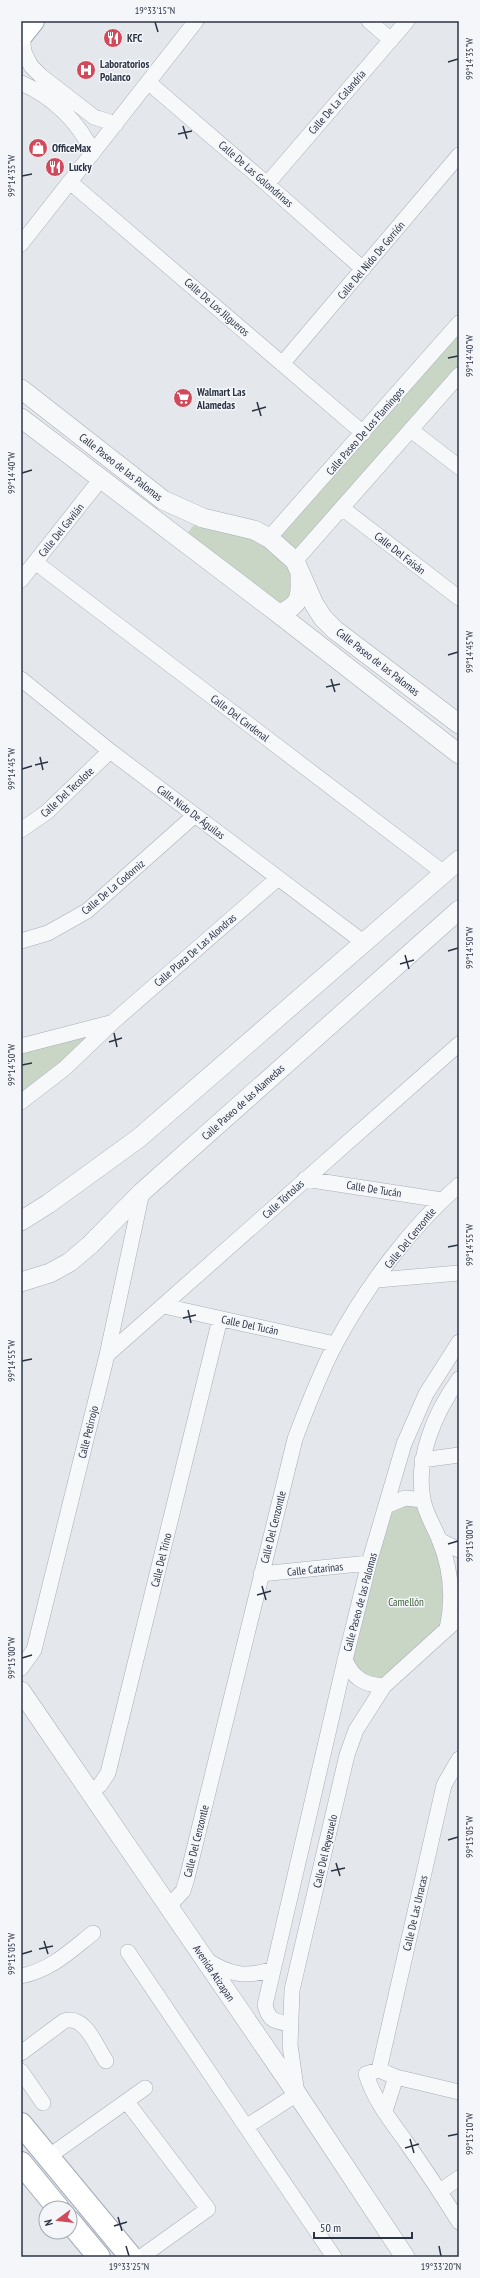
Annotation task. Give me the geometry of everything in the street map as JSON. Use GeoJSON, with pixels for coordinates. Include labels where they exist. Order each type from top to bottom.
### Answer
{"type":"FeatureCollection","features":[{"type":"Feature","properties":{"kind":"main road"},"geometry":{"type":"LineString","coordinates":[[21,2124],[131,2257]]}},
{"type":"Feature","properties":{"kind":"main road"},"geometry":{"type":"LineString","coordinates":[[48,2157],[23,2170],[51,2200]]}},
{"type":"Feature","properties":{"kind":"main road"},"geometry":{"type":"LineString","coordinates":[[78,2232],[99,2257]]}},
{"type":"Feature","properties":{"kind":"street"},"geometry":{"type":"LineString","coordinates":[[21,244],[196,21]]}},
{"type":"Feature","properties":{"kind":"street"},"geometry":{"type":"LineString","coordinates":[[369,21],[391,40]]}},
{"type":"Feature","properties":{"kind":"street","name":"Calle De La Calandria"},"geometry":{"type":"LineString","coordinates":[[267,184],[407,21]]}},
{"type":"Feature","properties":{"kind":"street"},"geometry":{"type":"LineString","coordinates":[[25,31],[24,52],[31,66],[84,111],[94,117],[116,124]]}},
{"type":"Feature","properties":{"kind":"street"},"geometry":{"type":"LineString","coordinates":[[21,79],[31,66]]}},
{"type":"Feature","properties":{"kind":"street","name":"Calle De Las Golondrinas"},"geometry":{"type":"LineString","coordinates":[[148,82],[363,269]]}},
{"type":"Feature","properties":{"kind":"street"},"geometry":{"type":"LineString","coordinates":[[21,83],[33,88],[74,120],[93,153]]}},
{"type":"Feature","properties":{"kind":"street","name":"Calle Del Nido De Gorrión"},"geometry":{"type":"LineString","coordinates":[[282,364],[459,155]]}},
{"type":"Feature","properties":{"kind":"street","name":"Calle De Los Jilgueros"},"geometry":{"type":"LineString","coordinates":[[70,182],[363,433]]}},
{"type":"Feature","properties":{"kind":"street","name":"Calle Paseo De Los Flamingos"},"geometry":{"type":"LineString","coordinates":[[269,538],[459,323]]}},
{"type":"Feature","properties":{"kind":"street"},"geometry":{"type":"LineString","coordinates":[[279,614],[290,610],[297,603],[301,592],[298,569],[342,508],[459,375]]}},
{"type":"Feature","properties":{"kind":"street","name":"Calle Paseo de las Palomas"},"geometry":{"type":"LineString","coordinates":[[21,389],[163,500],[203,518],[254,530],[269,538],[298,569],[314,604],[331,626],[459,724]]}},
{"type":"Feature","properties":{"kind":"street","name":"Calle Paseo de las Palomas"},"geometry":{"type":"LineString","coordinates":[[21,418],[100,480],[279,614],[459,754]]}},
{"type":"Feature","properties":{"kind":"street"},"geometry":{"type":"LineString","coordinates":[[411,430],[459,467]]}},
{"type":"Feature","properties":{"kind":"street","name":"Calle Del Gavilán"},"geometry":{"type":"LineString","coordinates":[[21,580],[100,480]]}},
{"type":"Feature","properties":{"kind":"street","name":"Calle Del Faisán"},"geometry":{"type":"LineString","coordinates":[[342,508],[459,598]]}},
{"type":"Feature","properties":{"kind":"street"},"geometry":{"type":"LineString","coordinates":[[190,548],[188,534],[192,527],[203,518]]}},
{"type":"Feature","properties":{"kind":"street","name":"Calle Del Cardenal"},"geometry":{"type":"LineString","coordinates":[[35,562],[444,874]]}},
{"type":"Feature","properties":{"kind":"street","name":"Calle Nido De Águilas"},"geometry":{"type":"LineString","coordinates":[[21,679],[110,750],[278,879],[364,942]]}},
{"type":"Feature","properties":{"kind":"street","name":"Calle Del Tecolote"},"geometry":{"type":"LineString","coordinates":[[21,830],[47,812],[110,750]]}},
{"type":"Feature","properties":{"kind":"street","name":"Calle De La Codorniz"},"geometry":{"type":"LineString","coordinates":[[21,941],[48,933],[87,911],[195,815]]}},
{"type":"Feature","properties":{"kind":"street"},"geometry":{"type":"LineString","coordinates":[[21,1221],[60,1196],[138,1138],[459,860]]}},
{"type":"Feature","properties":{"kind":"street","name":"Calle Plaza De Las Alondras"},"geometry":{"type":"LineString","coordinates":[[21,1102],[66,1068],[113,1022],[278,879]]}},
{"type":"Feature","properties":{"kind":"street","name":"Calle Paseo de las Alamedas"},"geometry":{"type":"LineString","coordinates":[[21,1282],[50,1273],[70,1262],[91,1244],[142,1192],[459,910]]}},
{"type":"Feature","properties":{"kind":"street","name":"Calle Plaza De Las Alondras"},"geometry":{"type":"LineString","coordinates":[[21,1046],[113,1022]]}},
{"type":"Feature","properties":{"kind":"street","name":"Calle Tórtolas"},"geometry":{"type":"LineString","coordinates":[[107,1355],[459,1044]]}},
{"type":"Feature","properties":{"kind":"street","name":"Calle De Tucán"},"geometry":{"type":"LineString","coordinates":[[305,1179],[442,1200]]}},
{"type":"Feature","properties":{"kind":"street","name":"Calle Del Cenzontle"},"geometry":{"type":"LineString","coordinates":[[169,1906],[183,1891],[188,1878],[295,1439],[336,1344],[377,1280],[404,1242],[442,1200],[459,1185]]}},
{"type":"Feature","properties":{"kind":"street","name":"Calle Petirrojo"},"geometry":{"type":"LineString","coordinates":[[21,1668],[34,1650],[107,1355],[142,1192]]}},
{"type":"Feature","properties":{"kind":"street"},"geometry":{"type":"LineString","coordinates":[[377,1280],[459,1273]]}},
{"type":"Feature","properties":{"kind":"street","name":"Calle Del Tucán"},"geometry":{"type":"LineString","coordinates":[[164,1306],[336,1344]]}},
{"type":"Feature","properties":{"kind":"street","name":"Calle Del Trino"},"geometry":{"type":"LineString","coordinates":[[89,1793],[100,1785],[108,1773],[220,1319]]}},
{"type":"Feature","properties":{"kind":"street","name":"Calle Paseo de las Palomas"},"geometry":{"type":"LineString","coordinates":[[384,1686],[371,1686],[359,1680],[350,1671],[345,1660],[369,1563],[404,1444],[426,1394],[459,1342]]}},
{"type":"Feature","properties":{"kind":"street"},"geometry":{"type":"LineString","coordinates":[[446,1629],[452,1607],[451,1586],[439,1540],[423,1500],[422,1460],[435,1422],[459,1379]]}},
{"type":"Feature","properties":{"kind":"street"},"geometry":{"type":"LineString","coordinates":[[422,1460],[459,1455]]}},
{"type":"Feature","properties":{"kind":"street"},"geometry":{"type":"LineString","coordinates":[[386,1506],[405,1498],[423,1500]]}},
{"type":"Feature","properties":{"kind":"street"},"geometry":{"type":"LineString","coordinates":[[439,1540],[459,1550]]}},
{"type":"Feature","properties":{"kind":"street","name":"Calle Catarinas"},"geometry":{"type":"LineString","coordinates":[[262,1574],[369,1563]]}},
{"type":"Feature","properties":{"kind":"street"},"geometry":{"type":"LineString","coordinates":[[384,1686],[459,1618]]}},
{"type":"Feature","properties":{"kind":"street"},"geometry":{"type":"LineString","coordinates":[[290,2024],[275,2022],[268,2016],[265,2005],[345,1660]]}},
{"type":"Feature","properties":{"kind":"street","name":"Calle Del Reyezuelo"},"geometry":{"type":"LineString","coordinates":[[297,2094],[290,2045],[292,1990],[347,1755],[356,1730],[384,1686]]}},
{"type":"Feature","properties":{"kind":"street","name":"Avenida Atizapan"},"geometry":{"type":"LineString","coordinates":[[21,1691],[89,1793],[169,1906],[297,2094],[405,2257]]}},
{"type":"Feature","properties":{"kind":"street","name":"Calle De Las Urracas"},"geometry":{"type":"LineString","coordinates":[[380,2070],[444,1785],[459,1759]]}},
{"type":"Feature","properties":{"kind":"street"},"geometry":{"type":"LineString","coordinates":[[21,1976],[38,1973],[56,1962],[93,1933]]}},
{"type":"Feature","properties":{"kind":"street"},"geometry":{"type":"LineString","coordinates":[[128,1952],[334,2257]]}},
{"type":"Feature","properties":{"kind":"street"},"geometry":{"type":"LineString","coordinates":[[204,1958],[218,1968],[234,1974],[257,1975],[274,1969]]}},
{"type":"Feature","properties":{"kind":"street"},"geometry":{"type":"LineString","coordinates":[[21,2053],[64,2021],[71,2019],[78,2020],[84,2025],[106,2061]]}},
{"type":"Feature","properties":{"kind":"street"},"geometry":{"type":"LineString","coordinates":[[459,2092],[396,2077],[380,2070],[366,2074],[375,2096],[440,2191],[459,2222]]}},
{"type":"Feature","properties":{"kind":"street"},"geometry":{"type":"LineString","coordinates":[[21,2071],[43,2104]]}},
{"type":"Feature","properties":{"kind":"street"},"geometry":{"type":"LineString","coordinates":[[385,2111],[396,2077]]}},
{"type":"Feature","properties":{"kind":"street"},"geometry":{"type":"LineString","coordinates":[[48,2157],[145,2088]]}},
{"type":"Feature","properties":{"kind":"street"},"geometry":{"type":"LineString","coordinates":[[246,2127],[297,2094]]}},
{"type":"Feature","properties":{"kind":"street"},"geometry":{"type":"LineString","coordinates":[[127,2102],[208,2209],[141,2257]]}},
{"type":"Feature","properties":{"kind":"street"},"geometry":{"type":"LineString","coordinates":[[440,2191],[459,2178]]}},
{"type":"Feature","properties":{"kind":"green space"},"geometry":{"type":"Polygon","coordinates":[[[459,323],[459,374],[295,561],[300,576],[279,614],[187,534],[192,527],[203,518],[269,538],[459,323]]]}},
{"type":"Feature","properties":{"kind":"green space"},"geometry":{"type":"Polygon","coordinates":[[[113,1022],[21,1102],[21,1046],[113,1022]]]}},
{"type":"Feature","properties":{"kind":"green space","name":"Camellón"},"geometry":{"type":"Polygon","coordinates":[[[412,1498],[439,1540],[447,1629],[384,1686],[350,1671],[386,1506],[412,1498]]]}},
{"type":"Feature","properties":{"kind":"place","name":"KFC"},"geometry":{"type":"Point","coordinates":[113,38]}},
{"type":"Feature","properties":{"kind":"place","name":"Laboratorios Polanco"},"geometry":{"type":"Point","coordinates":[86,70]}},
{"type":"Feature","properties":{"kind":"place","name":"OfficeMax"},"geometry":{"type":"Point","coordinates":[38,148]}},
{"type":"Feature","properties":{"kind":"place","name":"Lucky"},"geometry":{"type":"Point","coordinates":[55,167]}},
{"type":"Feature","properties":{"kind":"place","name":"Walmart Las Alamedas"},"geometry":{"type":"Point","coordinates":[183,398]}}]}
